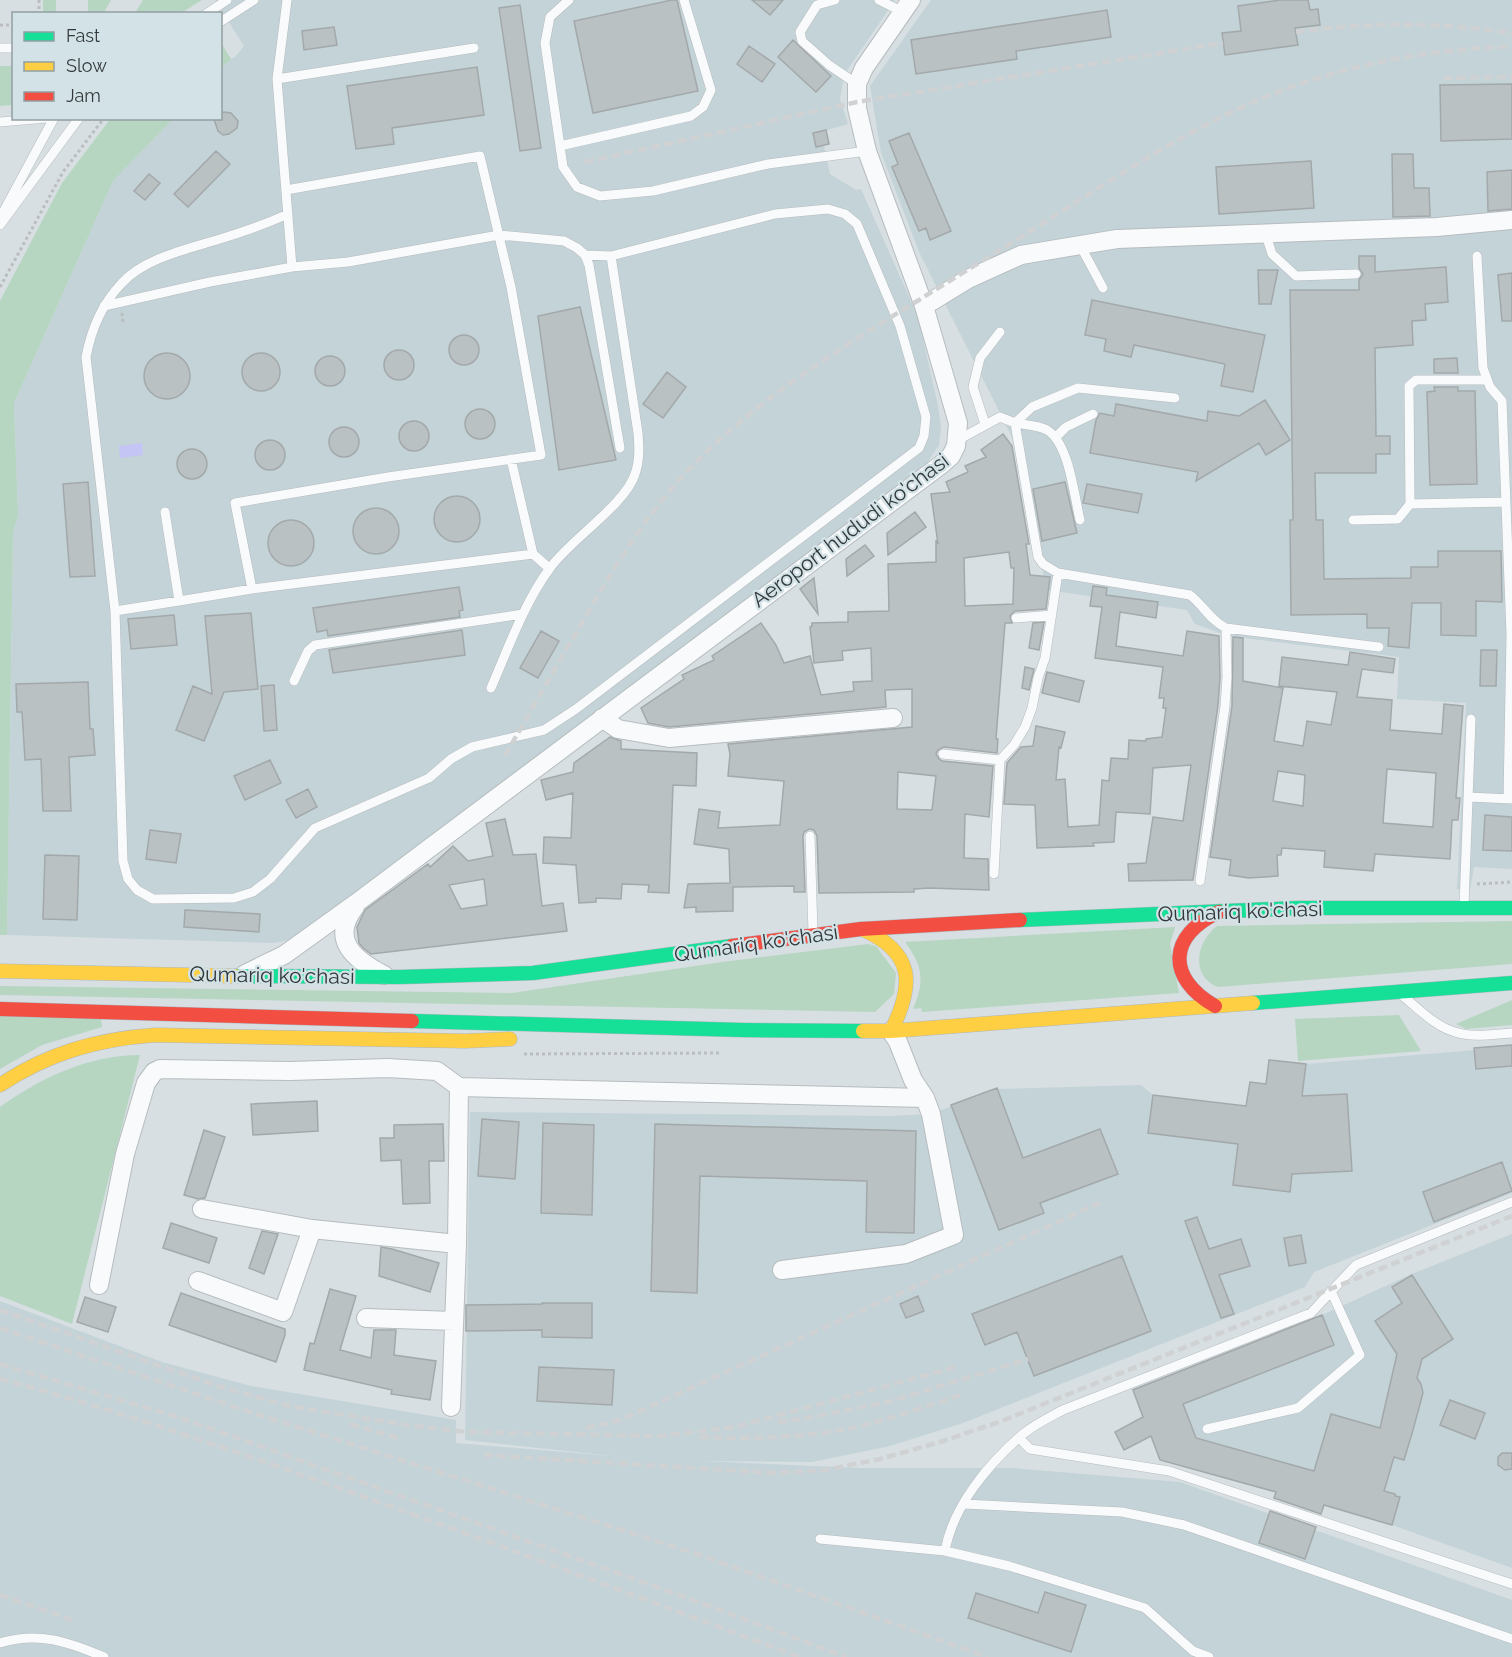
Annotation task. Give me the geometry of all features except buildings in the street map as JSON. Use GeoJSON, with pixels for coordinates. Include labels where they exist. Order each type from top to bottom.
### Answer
{"type":"FeatureCollection","features":[{"type":"Feature","properties":{"kind":"main road","name":"Qumariq ko'chasi"},"geometry":{"type":"LineString","coordinates":[[0,971],[392,978],[533,973],[861,929],[1070,917],[1298,908],[1512,908]]}},
{"type":"Feature","properties":{"kind":"main road"},"geometry":{"type":"LineString","coordinates":[[1215,1006],[1200,997],[1184,980],[1180,952],[1185,936],[1192,928],[1204,918],[1223,911]]}},
{"type":"Feature","properties":{"kind":"main road"},"geometry":{"type":"LineString","coordinates":[[861,929],[887,941],[903,962],[906,990],[901,1012],[891,1031]]}},
{"type":"Feature","properties":{"kind":"main road","name":"Qumariq ko'chasi"},"geometry":{"type":"LineString","coordinates":[[0,1009],[742,1030],[891,1031],[1512,983]]}},
{"type":"Feature","properties":{"kind":"main road"},"geometry":{"type":"LineString","coordinates":[[0,1085],[51,1056],[91,1043],[123,1036],[465,1041],[742,1030]]}},
{"type":"Feature","properties":{"kind":"street","name":"Aeroport hududi ko'chasi"},"geometry":{"type":"LineString","coordinates":[[244,975],[284,955],[359,901],[942,464],[953,453],[958,440],[958,423],[954,405],[924,306],[867,151],[857,113],[857,84],[867,63],[907,6]]}},
{"type":"Feature","properties":{"kind":"street"},"geometry":{"type":"LineString","coordinates":[[924,306],[968,279],[1021,255],[1117,239],[1437,227],[1512,220]]}},
{"type":"Feature","properties":{"kind":"street"},"geometry":{"type":"LineString","coordinates":[[602,718],[618,729],[669,738],[893,718]]}},
{"type":"Feature","properties":{"kind":"street","name":"Aeroport hududi ko'chasi"},"geometry":{"type":"LineString","coordinates":[[359,901],[345,922],[346,943],[361,962],[392,978]]}},
{"type":"Feature","properties":{"kind":"street"},"geometry":{"type":"LineString","coordinates":[[782,1270],[906,1254],[954,1235],[931,1114],[891,1031]]}},
{"type":"Feature","properties":{"kind":"street"},"geometry":{"type":"LineString","coordinates":[[99,1286],[125,1154],[146,1083],[154,1072],[160,1069],[290,1071],[388,1068],[437,1071],[459,1087],[925,1098]]}},
{"type":"Feature","properties":{"kind":"street"},"geometry":{"type":"LineString","coordinates":[[888,1097],[913,1080]]}},
{"type":"Feature","properties":{"kind":"street"},"geometry":{"type":"LineString","coordinates":[[451,1407],[457,1244],[459,1087]]}},
{"type":"Feature","properties":{"kind":"street"},"geometry":{"type":"LineString","coordinates":[[202,1209],[312,1229],[457,1244]]}},
{"type":"Feature","properties":{"kind":"street"},"geometry":{"type":"LineString","coordinates":[[198,1281],[283,1312],[312,1229]]}},
{"type":"Feature","properties":{"kind":"street"},"geometry":{"type":"LineString","coordinates":[[366,1318],[454,1321]]}},
{"type":"Feature","properties":{"kind":"lane"},"geometry":{"type":"LineString","coordinates":[[209,12],[227,0]]}},
{"type":"Feature","properties":{"kind":"lane"},"geometry":{"type":"LineString","coordinates":[[222,21],[254,0]]}},
{"type":"Feature","properties":{"kind":"lane"},"geometry":{"type":"LineString","coordinates":[[287,0],[279,78],[292,267]]}},
{"type":"Feature","properties":{"kind":"lane"},"geometry":{"type":"LineString","coordinates":[[279,78],[293,0]]}},
{"type":"Feature","properties":{"kind":"lane"},"geometry":{"type":"LineString","coordinates":[[569,0],[550,17],[545,43],[563,167],[577,188],[600,196],[653,191],[768,164],[867,151]]}},
{"type":"Feature","properties":{"kind":"lane"},"geometry":{"type":"LineString","coordinates":[[560,146],[691,116],[703,107],[711,90],[684,0]]}},
{"type":"Feature","properties":{"kind":"lane"},"geometry":{"type":"LineString","coordinates":[[835,0],[817,5],[800,32],[802,41],[857,84]]}},
{"type":"Feature","properties":{"kind":"lane"},"geometry":{"type":"LineString","coordinates":[[879,0],[907,6]]}},
{"type":"Feature","properties":{"kind":"lane"},"geometry":{"type":"LineString","coordinates":[[279,78],[474,48]]}},
{"type":"Feature","properties":{"kind":"lane"},"geometry":{"type":"LineString","coordinates":[[0,122],[22,120]]}},
{"type":"Feature","properties":{"kind":"lane"},"geometry":{"type":"LineString","coordinates":[[0,218],[53,120]]}},
{"type":"Feature","properties":{"kind":"lane"},"geometry":{"type":"LineString","coordinates":[[0,225],[78,120]]}},
{"type":"Feature","properties":{"kind":"lane"},"geometry":{"type":"LineString","coordinates":[[252,589],[235,503],[388,477],[541,455],[511,287],[480,156],[286,190]]}},
{"type":"Feature","properties":{"kind":"lane"},"geometry":{"type":"LineString","coordinates":[[288,213],[259,227],[153,261],[122,282],[104,306],[89,340],[86,357],[115,610],[123,861],[128,879],[137,890],[153,899],[234,898],[253,892],[270,879],[315,828],[429,778],[451,759],[472,747],[544,730],[595,694],[919,448],[924,436],[926,417],[900,326],[857,224],[845,214],[828,209],[775,214],[611,256],[585,255]]}},
{"type":"Feature","properties":{"kind":"lane"},"geometry":{"type":"LineString","coordinates":[[104,306],[210,282],[292,267],[348,262],[499,235],[564,241],[585,255],[590,265],[620,448]]}},
{"type":"Feature","properties":{"kind":"lane"},"geometry":{"type":"LineString","coordinates":[[1266,235],[1272,254],[1296,276],[1356,274]]}},
{"type":"Feature","properties":{"kind":"lane"},"geometry":{"type":"LineString","coordinates":[[1080,245],[1102,288]]}},
{"type":"Feature","properties":{"kind":"lane"},"geometry":{"type":"LineString","coordinates":[[491,688],[524,614],[549,568],[578,537],[614,505],[626,491],[635,475],[639,453],[638,433],[611,256]]}},
{"type":"Feature","properties":{"kind":"lane"},"geometry":{"type":"LineString","coordinates":[[1468,797],[1510,799],[1512,634],[1502,401],[1490,387],[1483,368],[1477,256]]}},
{"type":"Feature","properties":{"kind":"lane"},"geometry":{"type":"LineString","coordinates":[[985,424],[973,387],[980,358],[1000,332]]}},
{"type":"Feature","properties":{"kind":"lane"},"geometry":{"type":"LineString","coordinates":[[1353,520],[1398,519],[1410,504],[1409,386],[1416,380],[1487,380]]}},
{"type":"Feature","properties":{"kind":"lane"},"geometry":{"type":"LineString","coordinates":[[1015,423],[1032,407],[1078,388],[1175,398]]}},
{"type":"Feature","properties":{"kind":"lane"},"geometry":{"type":"LineString","coordinates":[[1056,437],[1066,427],[1093,414]]}},
{"type":"Feature","properties":{"kind":"lane"},"geometry":{"type":"LineString","coordinates":[[958,440],[1000,417],[1015,423],[1045,429],[1056,437],[1063,448],[1080,520]]}},
{"type":"Feature","properties":{"kind":"lane"},"geometry":{"type":"LineString","coordinates":[[1015,423],[1038,557],[1043,564],[1058,573],[1190,595],[1218,625],[1226,628],[1379,647]]}},
{"type":"Feature","properties":{"kind":"lane"},"geometry":{"type":"LineString","coordinates":[[511,459],[533,554],[549,568]]}},
{"type":"Feature","properties":{"kind":"lane"},"geometry":{"type":"LineString","coordinates":[[1410,504],[1506,502]]}},
{"type":"Feature","properties":{"kind":"lane"},"geometry":{"type":"LineString","coordinates":[[165,512],[178,601]]}},
{"type":"Feature","properties":{"kind":"lane"},"geometry":{"type":"LineString","coordinates":[[115,610],[252,589],[533,554]]}},
{"type":"Feature","properties":{"kind":"lane"},"geometry":{"type":"LineString","coordinates":[[994,874],[1000,760],[1014,745],[1028,718],[1045,658],[1058,573]]}},
{"type":"Feature","properties":{"kind":"lane"},"geometry":{"type":"LineString","coordinates":[[294,681],[308,651],[315,645],[524,614]]}},
{"type":"Feature","properties":{"kind":"lane"},"geometry":{"type":"LineString","coordinates":[[1016,618],[1052,615]]}},
{"type":"Feature","properties":{"kind":"lane"},"geometry":{"type":"LineString","coordinates":[[1200,881],[1225,706],[1226,628]]}},
{"type":"Feature","properties":{"kind":"lane"},"geometry":{"type":"LineString","coordinates":[[1464,908],[1471,719]]}},
{"type":"Feature","properties":{"kind":"lane"},"geometry":{"type":"LineString","coordinates":[[943,754],[1000,760]]}},
{"type":"Feature","properties":{"kind":"lane"},"geometry":{"type":"LineString","coordinates":[[810,836],[813,934]]}},
{"type":"Feature","properties":{"kind":"lane"},"geometry":{"type":"LineString","coordinates":[[1397,992],[1453,1032],[1468,1035],[1512,1033]]}},
{"type":"Feature","properties":{"kind":"lane"},"geometry":{"type":"LineString","coordinates":[[945,1551],[948,1535],[964,1504],[990,1468],[1019,1438],[1042,1422],[1063,1410],[1311,1313],[1356,1265],[1512,1202]]}},
{"type":"Feature","properties":{"kind":"lane"},"geometry":{"type":"LineString","coordinates":[[1207,1429],[1298,1408],[1360,1355],[1331,1291]]}},
{"type":"Feature","properties":{"kind":"lane"},"geometry":{"type":"LineString","coordinates":[[1019,1438],[1030,1449],[1168,1471],[1512,1584]]}},
{"type":"Feature","properties":{"kind":"lane"},"geometry":{"type":"LineString","coordinates":[[964,1504],[1122,1512],[1184,1525],[1512,1639]]}},
{"type":"Feature","properties":{"kind":"lane"},"geometry":{"type":"LineString","coordinates":[[820,1539],[945,1551],[1009,1566],[1145,1608],[1193,1652],[1209,1657]]}},
{"type":"Feature","properties":{"kind":"lane"},"geometry":{"type":"LineString","coordinates":[[0,1643],[26,1637],[49,1638],[72,1643],[104,1657]]}},
{"type":"Feature","properties":{"kind":"path"},"geometry":{"type":"LineString","coordinates":[[0,287],[63,172],[102,120]]}},
{"type":"Feature","properties":{"kind":"path"},"geometry":{"type":"LineString","coordinates":[[524,1054],[726,1053]]}},
{"type":"Feature","properties":{"kind":"shaded area"},"geometry":{"type":"Polygon","coordinates":[[[215,0],[895,0],[844,75],[840,99],[848,124],[821,132],[830,174],[856,190],[861,189],[918,317],[938,406],[941,428],[939,445],[927,463],[290,940],[273,943],[7,935],[13,534],[18,515],[14,403],[113,181],[172,120],[222,120],[222,68],[244,46],[215,0]]]}},
{"type":"Feature","properties":{"kind":"shaded area"},"geometry":{"type":"Polygon","coordinates":[[[931,0],[1512,0],[1512,869],[1474,867],[1470,890],[1457,889],[1466,703],[1397,699],[1399,657],[1228,636],[1195,624],[1187,610],[1047,590],[1012,437],[920,254],[881,153],[870,86],[931,0]]]}},
{"type":"Feature","properties":{"kind":"shaded area"},"geometry":{"type":"Polygon","coordinates":[[[1512,1047],[1512,1193],[1314,1272],[1305,1287],[963,1423],[890,1446],[812,1462],[701,1461],[860,1468],[1011,1468],[1180,1482],[1512,1600],[1512,1657],[0,1657],[0,1301],[162,1362],[251,1386],[456,1420],[456,1443],[623,1457],[465,1440],[470,1112],[891,1116],[931,1114],[997,1089],[1141,1085],[1153,1095],[1148,1133],[1238,1144],[1233,1185],[1290,1191],[1306,1064],[1512,1047]]]}},
{"type":"Feature","properties":{"kind":"shaded area"},"geometry":{"type":"Polygon","coordinates":[[[1512,1234],[1512,1568],[1392,1525],[1160,1460],[1132,1389],[1322,1315],[1412,1274],[1512,1234]]]}},
{"type":"Feature","properties":{"kind":"green space"},"geometry":{"type":"Polygon","coordinates":[[[43,0],[56,0],[56,12],[43,12],[43,0]]]}},
{"type":"Feature","properties":{"kind":"green space"},"geometry":{"type":"Polygon","coordinates":[[[88,0],[111,0],[104,12],[88,12],[88,0]]]}},
{"type":"Feature","properties":{"kind":"green space"},"geometry":{"type":"Polygon","coordinates":[[[143,0],[202,0],[183,12],[136,12],[143,0]]]}},
{"type":"Feature","properties":{"kind":"green space"},"geometry":{"type":"Polygon","coordinates":[[[222,44],[231,59],[222,68],[222,44]]]}},
{"type":"Feature","properties":{"kind":"green space"},"geometry":{"type":"Polygon","coordinates":[[[0,66],[12,66],[12,105],[0,106],[0,66]]]}},
{"type":"Feature","properties":{"kind":"green space"},"geometry":{"type":"Polygon","coordinates":[[[109,120],[172,120],[113,181],[14,403],[18,515],[13,534],[7,935],[0,935],[0,301],[62,183],[109,120]]]}},
{"type":"Feature","properties":{"kind":"green space"},"geometry":{"type":"Polygon","coordinates":[[[1512,921],[1512,964],[1218,987],[1209,982],[1200,967],[1199,958],[1204,941],[1217,926],[1512,921]]]}},
{"type":"Feature","properties":{"kind":"green space"},"geometry":{"type":"Polygon","coordinates":[[[1175,927],[1170,944],[1179,993],[922,1012],[921,1008],[913,1009],[919,990],[920,974],[916,959],[905,942],[1175,927]]]}},
{"type":"Feature","properties":{"kind":"green space"},"geometry":{"type":"Polygon","coordinates":[[[868,944],[876,946],[896,973],[894,994],[875,1012],[0,995],[0,986],[512,993],[722,962],[868,944]]]}},
{"type":"Feature","properties":{"kind":"green space"},"geometry":{"type":"Polygon","coordinates":[[[1512,1000],[1512,1025],[1466,1029],[1456,1024],[1512,1000]]]}},
{"type":"Feature","properties":{"kind":"green space"},"geometry":{"type":"Polygon","coordinates":[[[0,1015],[101,1018],[102,1027],[42,1045],[0,1069],[0,1015]]]}},
{"type":"Feature","properties":{"kind":"green space"},"geometry":{"type":"Polygon","coordinates":[[[1399,1015],[1421,1051],[1298,1061],[1295,1019],[1399,1015]]]}},
{"type":"Feature","properties":{"kind":"green space"},"geometry":{"type":"Polygon","coordinates":[[[140,1055],[72,1324],[0,1296],[0,1107],[15,1096],[66,1070],[102,1059],[140,1055]]]}},
{"type":"Feature","properties":{"kind":"water"},"geometry":{"type":"Polygon","coordinates":[[[142,443],[143,455],[120,458],[119,446],[142,443]]]}},
{"type":"Feature","properties":{"kind":"railway"},"geometry":{"type":"LineString","coordinates":[[1296,32],[1350,26],[1431,25],[1512,33]]}},
{"type":"Feature","properties":{"kind":"railway"},"geometry":{"type":"LineString","coordinates":[[585,162],[857,102],[1223,43]]}},
{"type":"Feature","properties":{"kind":"railway"},"geometry":{"type":"LineString","coordinates":[[505,756],[600,592],[624,553],[664,497],[725,435],[799,377],[878,325],[1152,155],[1255,101],[1318,78],[1400,58],[1456,50],[1512,47]]}},
{"type":"Feature","properties":{"kind":"railway"},"geometry":{"type":"LineString","coordinates":[[1443,78],[1512,77]]}},
{"type":"Feature","properties":{"kind":"railway"},"geometry":{"type":"LineString","coordinates":[[586,1428],[620,1420],[1104,1201]]}},
{"type":"Feature","properties":{"kind":"railway"},"geometry":{"type":"LineString","coordinates":[[484,1455],[774,1473],[825,1470],[880,1459],[999,1422],[1512,1216]]}},
{"type":"Feature","properties":{"kind":"railway"},"geometry":{"type":"LineString","coordinates":[[0,1310],[221,1387],[290,1406],[465,1432],[659,1436],[735,1427],[956,1367]]}},
{"type":"Feature","properties":{"kind":"railway"},"geometry":{"type":"LineString","coordinates":[[0,1328],[244,1410],[688,1551],[988,1657]]}},
{"type":"Feature","properties":{"kind":"railway"},"geometry":{"type":"LineString","coordinates":[[778,1422],[888,1402],[1028,1359]]}},
{"type":"Feature","properties":{"kind":"railway"},"geometry":{"type":"LineString","coordinates":[[0,1364],[178,1417],[699,1602],[846,1657]]}},
{"type":"Feature","properties":{"kind":"railway"},"geometry":{"type":"LineString","coordinates":[[0,1379],[127,1416],[253,1458],[800,1657]]}},
{"type":"Feature","properties":{"kind":"railway"},"geometry":{"type":"LineString","coordinates":[[700,1437],[771,1437],[841,1430],[888,1419],[964,1394]]}},
{"type":"Feature","properties":{"kind":"railway"},"geometry":{"type":"LineString","coordinates":[[350,1424],[401,1439]]}},
{"type":"Feature","properties":{"kind":"railway"},"geometry":{"type":"LineString","coordinates":[[0,1595],[73,1620]]}},
{"type":"Feature","properties":{"kind":"traffic: fast"},"geometry":{"type":"LineString","coordinates":[[1020,920],[1298,908],[1512,908]]}},
{"type":"Feature","properties":{"kind":"traffic: fast"},"geometry":{"type":"LineString","coordinates":[[235,976],[400,977],[533,973],[732,946]]}},
{"type":"Feature","properties":{"kind":"traffic: fast"},"geometry":{"type":"LineString","coordinates":[[1253,1003],[1512,983]]}},
{"type":"Feature","properties":{"kind":"traffic: fast"},"geometry":{"type":"LineString","coordinates":[[412,1021],[863,1031]]}},
{"type":"Feature","properties":{"kind":"traffic: slow"},"geometry":{"type":"LineString","coordinates":[[862,929],[892,948],[905,971],[904,998],[891,1031]]}},
{"type":"Feature","properties":{"kind":"traffic: slow"},"geometry":{"type":"LineString","coordinates":[[0,971],[235,976]]}},
{"type":"Feature","properties":{"kind":"traffic: slow"},"geometry":{"type":"LineString","coordinates":[[863,1031],[891,1031],[1253,1003]]}},
{"type":"Feature","properties":{"kind":"traffic: slow"},"geometry":{"type":"LineString","coordinates":[[0,1085],[55,1056],[113,1040],[155,1035],[465,1041],[510,1039]]}},
{"type":"Feature","properties":{"kind":"traffic: jam"},"geometry":{"type":"LineString","coordinates":[[1215,1006],[1199,995],[1188,983],[1181,970],[1180,957],[1182,944],[1190,932],[1202,921],[1219,912]]}},
{"type":"Feature","properties":{"kind":"traffic: jam"},"geometry":{"type":"LineString","coordinates":[[732,946],[861,929],[1020,920]]}},
{"type":"Feature","properties":{"kind":"traffic: jam"},"geometry":{"type":"LineString","coordinates":[[0,1009],[412,1021]]}}]}
